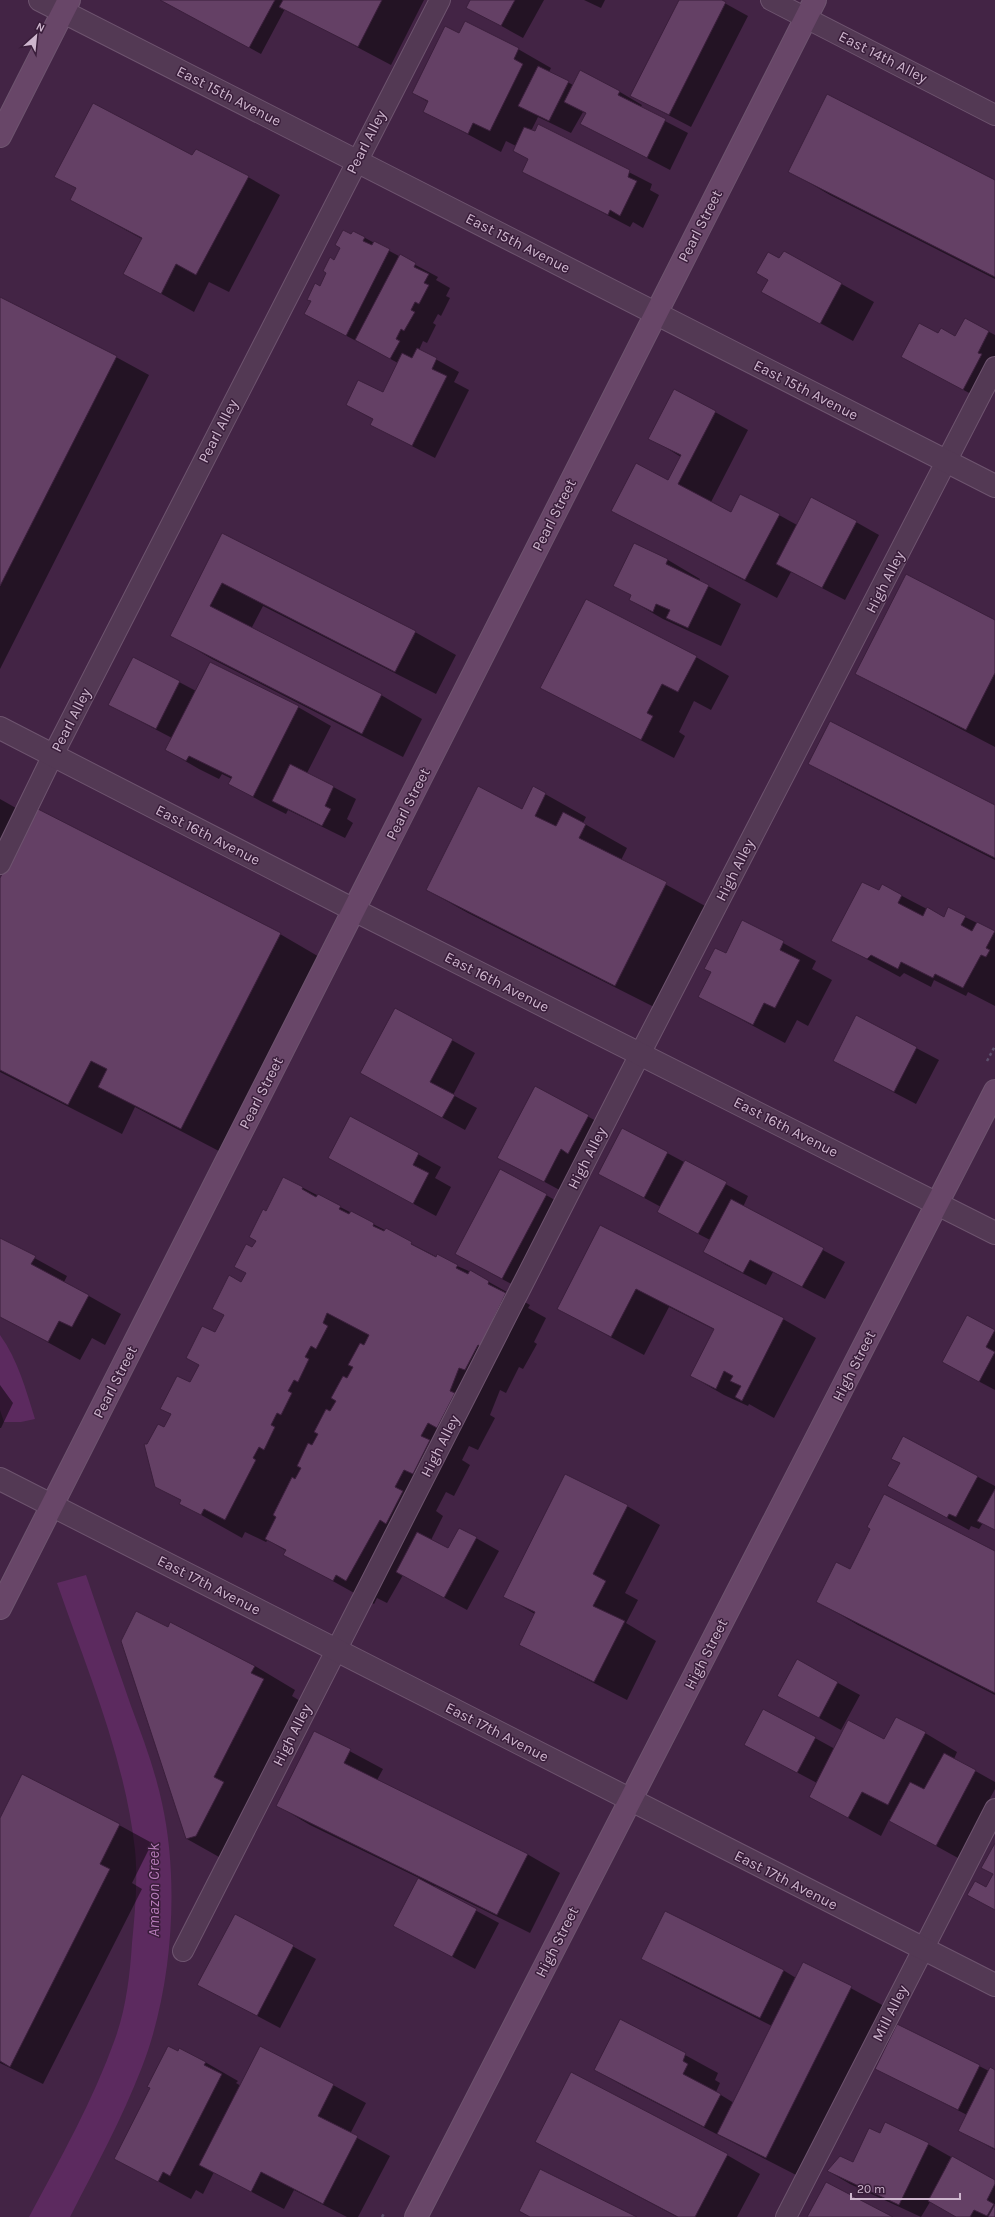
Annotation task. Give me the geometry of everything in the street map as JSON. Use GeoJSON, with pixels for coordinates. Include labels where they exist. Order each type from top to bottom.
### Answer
{"type":"FeatureCollection","features":[{"type":"Feature","properties":{"kind":"main road"},"geometry":{"type":"LineString","coordinates":[[0,136],[66,6]]}},
{"type":"Feature","properties":{"kind":"main road","name":"Pearl Street"},"geometry":{"type":"LineString","coordinates":[[0,1608],[810,9]]}},
{"type":"Feature","properties":{"kind":"main road","name":"High Street"},"geometry":{"type":"LineString","coordinates":[[416,2217],[995,1091]]}},
{"type":"Feature","properties":{"kind":"street","name":"East 15th Avenue"},"geometry":{"type":"LineString","coordinates":[[40,0],[66,6],[356,161],[995,486]]}},
{"type":"Feature","properties":{"kind":"street","name":"East 16th Avenue"},"geometry":{"type":"LineString","coordinates":[[0,728],[354,910],[995,1233]]}},
{"type":"Feature","properties":{"kind":"street","name":"East 17th Avenue"},"geometry":{"type":"LineString","coordinates":[[0,1479],[995,1985]]}},
{"type":"Feature","properties":{"kind":"lane","name":"Pearl Alley"},"geometry":{"type":"LineString","coordinates":[[0,864],[53,755],[356,161],[440,0]]}},
{"type":"Feature","properties":{"kind":"lane","name":"East 14th Alley"},"geometry":{"type":"LineString","coordinates":[[771,0],[810,9],[995,115]]}},
{"type":"Feature","properties":{"kind":"lane","name":"High Alley"},"geometry":{"type":"LineString","coordinates":[[183,1951],[640,1054],[995,367]]}},
{"type":"Feature","properties":{"kind":"lane","name":"Mill Alley"},"geometry":{"type":"LineString","coordinates":[[786,2217],[995,1810]]}},
{"type":"Feature","properties":{"kind":"water"},"geometry":{"type":"Polygon","coordinates":[[[0,1335],[17,1365],[35,1419],[21,1422],[4,1422],[0,1410],[0,1335]]]}},
{"type":"Feature","properties":{"kind":"water","name":"Amazon Creek"},"geometry":{"type":"Polygon","coordinates":[[[86,1575],[156,1778],[162,1803],[168,1834],[171,1868],[170,1936],[160,2005],[152,2037],[142,2067],[108,2143],[70,2217],[29,2217],[97,2085],[119,2028],[129,1980],[136,1885],[135,1850],[130,1816],[123,1782],[104,1715],[57,1583],[86,1575]]]}},
{"type":"Feature","properties":{"kind":"building"},"geometry":{"type":"Polygon","coordinates":[[[160,0],[275,0],[249,48],[160,0]]]}},
{"type":"Feature","properties":{"kind":"building"},"geometry":{"type":"Polygon","coordinates":[[[283,0],[382,0],[358,47],[279,7],[283,0]]]}},
{"type":"Feature","properties":{"kind":"building"},"geometry":{"type":"Polygon","coordinates":[[[470,0],[515,0],[501,26],[466,8],[470,0]]]}},
{"type":"Feature","properties":{"kind":"building"},"geometry":{"type":"Polygon","coordinates":[[[679,0],[722,0],[726,2],[669,115],[630,96],[679,0]]]}},
{"type":"Feature","properties":{"kind":"building"},"geometry":{"type":"Polygon","coordinates":[[[465,21],[519,48],[514,59],[523,64],[490,131],[473,123],[468,134],[423,112],[428,101],[412,93],[445,26],[459,33],[465,21]]]}},
{"type":"Feature","properties":{"kind":"building"},"geometry":{"type":"Polygon","coordinates":[[[538,66],[569,81],[549,121],[518,106],[538,66]]]}},
{"type":"Feature","properties":{"kind":"building"},"geometry":{"type":"Polygon","coordinates":[[[580,70],[620,91],[618,95],[666,119],[647,158],[580,124],[586,113],[564,102],[580,70]]]}},
{"type":"Feature","properties":{"kind":"building"},"geometry":{"type":"Polygon","coordinates":[[[827,94],[995,180],[995,277],[788,172],[827,94]]]}},
{"type":"Feature","properties":{"kind":"building"},"geometry":{"type":"Polygon","coordinates":[[[93,103],[192,155],[196,149],[249,176],[196,275],[176,264],[161,294],[123,274],[142,238],[70,200],[76,188],[54,177],[93,103]]]}},
{"type":"Feature","properties":{"kind":"building"},"geometry":{"type":"Polygon","coordinates":[[[538,124],[630,170],[628,177],[637,181],[620,216],[610,210],[608,215],[522,172],[528,159],[513,151],[524,127],[535,131],[538,124]]]}},
{"type":"Feature","properties":{"kind":"building"},"geometry":{"type":"Polygon","coordinates":[[[343,230],[351,234],[353,231],[365,237],[363,241],[372,245],[374,241],[390,249],[346,336],[304,314],[311,301],[307,300],[315,283],[320,286],[326,273],[323,271],[330,257],[334,260],[340,248],[335,245],[343,230]]]}},
{"type":"Feature","properties":{"kind":"building"},"geometry":{"type":"Polygon","coordinates":[[[784,251],[842,283],[820,324],[761,292],[768,280],[756,273],[768,252],[779,258],[784,251]]]}},
{"type":"Feature","properties":{"kind":"building"},"geometry":{"type":"Polygon","coordinates":[[[400,254],[416,263],[414,267],[429,274],[424,283],[429,285],[419,304],[415,302],[411,310],[415,312],[404,331],[401,329],[396,339],[400,341],[390,359],[355,340],[400,254]]]}},
{"type":"Feature","properties":{"kind":"building"},"geometry":{"type":"Polygon","coordinates":[[[0,297],[117,356],[0,586],[0,297]]]}},
{"type":"Feature","properties":{"kind":"building"},"geometry":{"type":"Polygon","coordinates":[[[965,318],[989,331],[978,353],[982,354],[963,390],[901,357],[919,323],[938,333],[941,328],[955,336],[965,318]]]}},
{"type":"Feature","properties":{"kind":"building"},"geometry":{"type":"Polygon","coordinates":[[[417,348],[437,358],[432,369],[447,376],[412,446],[370,425],[373,419],[346,405],[358,380],[383,392],[402,353],[412,358],[417,348]]]}},
{"type":"Feature","properties":{"kind":"building"},"geometry":{"type":"Polygon","coordinates":[[[674,389],[716,411],[678,484],[731,512],[740,494],[780,514],[745,580],[611,511],[636,463],[668,480],[681,455],[648,439],[674,389]]]}},
{"type":"Feature","properties":{"kind":"building"},"geometry":{"type":"Polygon","coordinates":[[[811,497],[857,521],[822,588],[776,564],[811,497]]]}},
{"type":"Feature","properties":{"kind":"building"},"geometry":{"type":"Polygon","coordinates":[[[222,533],[416,631],[395,672],[222,583],[210,606],[382,694],[362,734],[170,636],[222,533]]]}},
{"type":"Feature","properties":{"kind":"building"},"geometry":{"type":"Polygon","coordinates":[[[634,543],[668,559],[666,564],[709,585],[688,628],[666,618],[670,610],[656,604],[653,612],[629,600],[631,595],[613,586],[634,543]]]}},
{"type":"Feature","properties":{"kind":"building"},"geometry":{"type":"Polygon","coordinates":[[[906,574],[995,620],[995,673],[966,730],[855,674],[906,574]]]}},
{"type":"Feature","properties":{"kind":"building"},"geometry":{"type":"Polygon","coordinates":[[[586,599],[697,656],[678,692],[662,684],[647,713],[653,716],[641,740],[540,688],[586,599]]]}},
{"type":"Feature","properties":{"kind":"building"},"geometry":{"type":"Polygon","coordinates":[[[133,657],[180,681],[156,729],[108,705],[133,657]]]}},
{"type":"Feature","properties":{"kind":"building"},"geometry":{"type":"Polygon","coordinates":[[[210,662],[299,706],[253,797],[228,784],[232,777],[189,756],[186,761],[165,750],[210,662]]]}},
{"type":"Feature","properties":{"kind":"building"},"geometry":{"type":"Polygon","coordinates":[[[830,721],[995,805],[995,858],[808,764],[830,721]]]}},
{"type":"Feature","properties":{"kind":"building"},"geometry":{"type":"Polygon","coordinates":[[[290,764],[334,786],[325,806],[331,809],[322,826],[272,801],[290,764]]]}},
{"type":"Feature","properties":{"kind":"building"},"geometry":{"type":"Polygon","coordinates":[[[478,786],[522,809],[533,786],[546,793],[535,816],[556,826],[563,812],[586,824],[579,838],[667,882],[615,986],[426,890],[478,786]]]}},
{"type":"Feature","properties":{"kind":"building"},"geometry":{"type":"Polygon","coordinates":[[[36,808],[281,933],[181,1129],[98,1087],[107,1069],[91,1061],[68,1105],[0,1070],[0,878],[36,808]]]}},
{"type":"Feature","properties":{"kind":"building"},"geometry":{"type":"Polygon","coordinates":[[[862,882],[879,890],[882,884],[902,895],[898,903],[923,916],[927,907],[944,917],[948,907],[966,916],[961,925],[972,931],[977,922],[995,931],[986,948],[990,950],[986,957],[981,955],[963,988],[935,974],[933,978],[901,962],[898,969],[871,955],[867,959],[831,941],[862,882]]]}},
{"type":"Feature","properties":{"kind":"building"},"geometry":{"type":"Polygon","coordinates":[[[742,920],[784,941],[780,950],[800,960],[775,1008],[764,1003],[753,1025],[698,997],[711,972],[704,969],[715,948],[726,953],[742,920]]]}},
{"type":"Feature","properties":{"kind":"building"},"geometry":{"type":"Polygon","coordinates":[[[395,1008],[453,1039],[430,1082],[455,1095],[442,1118],[360,1073],[395,1008]]]}},
{"type":"Feature","properties":{"kind":"building"},"geometry":{"type":"Polygon","coordinates":[[[856,1015],[917,1047],[894,1092],[833,1061],[856,1015]]]}},
{"type":"Feature","properties":{"kind":"building"},"geometry":{"type":"Polygon","coordinates":[[[535,1086],[589,1115],[568,1154],[561,1149],[544,1182],[497,1158],[535,1086]]]}},
{"type":"Feature","properties":{"kind":"building"},"geometry":{"type":"Polygon","coordinates":[[[350,1116],[419,1153],[413,1165],[429,1173],[413,1204],[328,1158],[350,1116]]]}},
{"type":"Feature","properties":{"kind":"building"},"geometry":{"type":"Polygon","coordinates":[[[622,1128],[668,1152],[644,1198],[598,1174],[622,1128]]]}},
{"type":"Feature","properties":{"kind":"building"},"geometry":{"type":"Polygon","coordinates":[[[685,1160],[727,1182],[698,1234],[657,1212],[685,1160]]]}},
{"type":"Feature","properties":{"kind":"building"},"geometry":{"type":"Polygon","coordinates":[[[500,1169],[547,1194],[502,1279],[455,1254],[500,1169]]]}},
{"type":"Feature","properties":{"kind":"building"},"geometry":{"type":"Polygon","coordinates":[[[283,1177],[303,1187],[302,1189],[316,1197],[318,1194],[341,1206],[339,1209],[349,1214],[351,1211],[374,1223],[373,1226],[384,1231],[386,1228],[412,1242],[411,1244],[436,1257],[437,1254],[458,1265],[456,1268],[468,1274],[470,1270],[489,1281],[488,1284],[506,1293],[494,1318],[496,1319],[482,1347],[478,1345],[465,1370],[459,1368],[450,1391],[455,1393],[437,1428],[428,1423],[421,1436],[430,1440],[413,1474],[404,1470],[395,1487],[403,1491],[386,1524],[380,1520],[346,1581],[336,1575],[333,1581],[283,1555],[286,1550],[265,1539],[276,1517],[273,1515],[292,1477],[295,1479],[301,1468],[297,1466],[308,1443],[312,1445],[318,1434],[314,1432],[326,1409],[330,1411],[336,1401],[331,1398],[343,1376],[347,1378],[353,1367],[348,1365],[360,1343],[364,1345],[369,1335],[327,1313],[323,1323],[328,1326],[316,1349],[311,1346],[305,1357],[309,1359],[298,1382],[294,1380],[288,1391],[292,1393],[281,1415],[277,1413],[271,1425],[275,1427],[264,1450],[259,1447],[253,1458],[256,1460],[225,1520],[204,1509],[201,1515],[179,1504],[181,1500],[155,1487],[144,1444],[147,1444],[158,1424],[164,1427],[171,1414],[160,1409],[177,1376],[190,1382],[199,1365],[186,1358],[202,1326],[215,1332],[224,1315],[212,1309],[229,1275],[241,1282],[246,1273],[234,1267],[246,1244],[252,1247],[256,1241],[249,1237],[263,1209],[266,1211],[283,1177]]]}},
{"type":"Feature","properties":{"kind":"building"},"geometry":{"type":"Polygon","coordinates":[[[731,1199],[824,1248],[802,1287],[750,1260],[743,1273],[703,1252],[731,1199]]]}},
{"type":"Feature","properties":{"kind":"building"},"geometry":{"type":"Polygon","coordinates":[[[600,1225],[784,1318],[742,1401],[735,1397],[741,1386],[730,1381],[733,1376],[724,1371],[716,1389],[690,1376],[714,1329],[636,1289],[611,1337],[557,1309],[600,1225]]]}},
{"type":"Feature","properties":{"kind":"building"},"geometry":{"type":"Polygon","coordinates":[[[0,1238],[36,1256],[31,1264],[89,1295],[72,1327],[59,1321],[48,1342],[0,1317],[0,1238]]]}},
{"type":"Feature","properties":{"kind":"building"},"geometry":{"type":"Polygon","coordinates":[[[967,1315],[995,1330],[986,1347],[995,1352],[979,1382],[942,1362],[967,1315]]]}},
{"type":"Feature","properties":{"kind":"building"},"geometry":{"type":"Polygon","coordinates":[[[903,1436],[978,1476],[956,1517],[949,1514],[947,1518],[887,1486],[900,1463],[891,1459],[903,1436]]]}},
{"type":"Feature","properties":{"kind":"building"},"geometry":{"type":"Polygon","coordinates":[[[565,1474],[628,1505],[593,1574],[606,1581],[593,1606],[625,1621],[594,1682],[519,1645],[535,1612],[503,1597],[565,1474]]]}},
{"type":"Feature","properties":{"kind":"building"},"geometry":{"type":"Polygon","coordinates":[[[995,1489],[995,1530],[977,1521],[995,1489]]]}},
{"type":"Feature","properties":{"kind":"building"},"geometry":{"type":"Polygon","coordinates":[[[884,1494],[995,1551],[995,1693],[816,1602],[836,1562],[850,1569],[870,1529],[867,1527],[884,1494]]]}},
{"type":"Feature","properties":{"kind":"building"},"geometry":{"type":"Polygon","coordinates":[[[459,1528],[477,1537],[444,1598],[396,1572],[417,1532],[448,1548],[459,1528]]]}},
{"type":"Feature","properties":{"kind":"building"},"geometry":{"type":"Polygon","coordinates":[[[136,1611],[168,1627],[170,1622],[255,1666],[251,1673],[264,1679],[214,1777],[224,1782],[196,1836],[186,1839],[121,1641],[136,1611]]]}},
{"type":"Feature","properties":{"kind":"building"},"geometry":{"type":"Polygon","coordinates":[[[797,1659],[838,1682],[819,1718],[777,1696],[797,1659]]]}},
{"type":"Feature","properties":{"kind":"building"},"geometry":{"type":"Polygon","coordinates":[[[763,1709],[816,1737],[797,1773],[744,1745],[763,1709]]]}},
{"type":"Feature","properties":{"kind":"building"},"geometry":{"type":"Polygon","coordinates":[[[896,1717],[926,1732],[888,1805],[862,1792],[848,1818],[809,1797],[848,1720],[884,1739],[896,1717]]]}},
{"type":"Feature","properties":{"kind":"building"},"geometry":{"type":"Polygon","coordinates":[[[314,1731],[351,1749],[344,1763],[528,1854],[497,1915],[276,1806],[314,1731]]]}},
{"type":"Feature","properties":{"kind":"building"},"geometry":{"type":"Polygon","coordinates":[[[944,1753],[976,1770],[936,1846],[889,1821],[910,1782],[924,1789],[944,1753]]]}},
{"type":"Feature","properties":{"kind":"building"},"geometry":{"type":"Polygon","coordinates":[[[22,1774],[120,1824],[100,1864],[110,1869],[10,2067],[0,2061],[0,1818],[22,1774]]]}},
{"type":"Feature","properties":{"kind":"building"},"geometry":{"type":"Polygon","coordinates":[[[995,1843],[995,1910],[967,1895],[975,1881],[986,1887],[993,1874],[981,1868],[995,1843]]]}},
{"type":"Feature","properties":{"kind":"building"},"geometry":{"type":"Polygon","coordinates":[[[418,1878],[477,1909],[452,1957],[393,1926],[418,1878]]]}},
{"type":"Feature","properties":{"kind":"building"},"geometry":{"type":"Polygon","coordinates":[[[665,1911],[784,1970],[760,2018],[641,1959],[665,1911]]]}},
{"type":"Feature","properties":{"kind":"building"},"geometry":{"type":"Polygon","coordinates":[[[235,1914],[294,1945],[257,2016],[197,1985],[235,1914]]]}},
{"type":"Feature","properties":{"kind":"building"},"geometry":{"type":"Polygon","coordinates":[[[803,1962],[852,1986],[766,2158],[717,2134],[803,1962]]]}},
{"type":"Feature","properties":{"kind":"building"},"geometry":{"type":"Polygon","coordinates":[[[620,2019],[686,2053],[683,2061],[688,2064],[683,2074],[721,2094],[704,2127],[594,2070],[620,2019]]]}},
{"type":"Feature","properties":{"kind":"building"},"geometry":{"type":"Polygon","coordinates":[[[897,2024],[980,2065],[958,2110],[875,2069],[897,2024]]]}},
{"type":"Feature","properties":{"kind":"building"},"geometry":{"type":"Polygon","coordinates":[[[168,2046],[178,2051],[179,2048],[206,2062],[204,2065],[222,2074],[170,2176],[163,2172],[158,2182],[114,2159],[150,2088],[147,2087],[168,2046]]]}},
{"type":"Feature","properties":{"kind":"building"},"geometry":{"type":"Polygon","coordinates":[[[260,2046],[334,2084],[318,2116],[358,2136],[323,2204],[261,2172],[251,2192],[199,2165],[260,2046]]]}},
{"type":"Feature","properties":{"kind":"building"},"geometry":{"type":"Polygon","coordinates":[[[990,2067],[995,2070],[995,2149],[958,2131],[990,2067]]]}},
{"type":"Feature","properties":{"kind":"building"},"geometry":{"type":"Polygon","coordinates":[[[571,2072],[728,2154],[695,2217],[678,2217],[535,2142],[571,2072]]]}},
{"type":"Feature","properties":{"kind":"building"},"geometry":{"type":"Polygon","coordinates":[[[885,2122],[929,2143],[899,2205],[827,2171],[840,2156],[853,2162],[869,2128],[880,2133],[885,2122]]]}},
{"type":"Feature","properties":{"kind":"building"},"geometry":{"type":"Polygon","coordinates":[[[952,2156],[995,2180],[995,2184],[987,2200],[994,2204],[987,2216],[974,2210],[970,2217],[956,2217],[928,2201],[952,2156]]]}},
{"type":"Feature","properties":{"kind":"building"},"geometry":{"type":"Polygon","coordinates":[[[540,2169],[637,2217],[530,2217],[519,2211],[540,2169]]]}},
{"type":"Feature","properties":{"kind":"building"},"geometry":{"type":"Polygon","coordinates":[[[826,2182],[893,2217],[807,2217],[826,2182]]]}},
{"type":"Feature","properties":{"kind":"building"},"geometry":{"type":"Polygon","coordinates":[[[995,2204],[995,2217],[988,2217],[995,2204]]]}}]}
